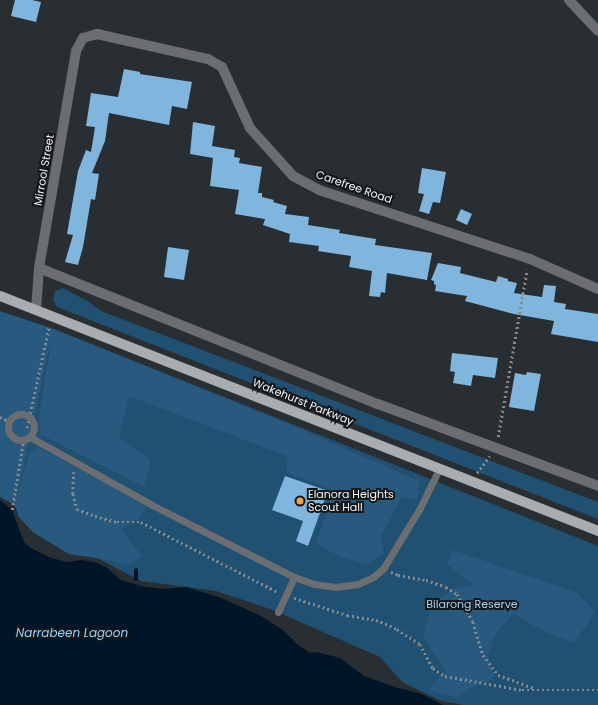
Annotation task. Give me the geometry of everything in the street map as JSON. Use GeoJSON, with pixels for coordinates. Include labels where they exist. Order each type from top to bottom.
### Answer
{"type":"FeatureCollection","features":[{"type":"Feature","properties":{"kind":"main road","name":"Wakehurst Parkway"},"geometry":{"type":"LineString","coordinates":[[0,296],[598,530]]}},
{"type":"Feature","properties":{"kind":"street"},"geometry":{"type":"LineString","coordinates":[[569,0],[598,32]]}},
{"type":"Feature","properties":{"kind":"street","name":"Carefree Road"},"geometry":{"type":"LineString","coordinates":[[83,38],[97,34],[208,59],[222,67],[250,128],[293,176],[319,190],[530,259],[598,289]]}},
{"type":"Feature","properties":{"kind":"street","name":"Mirrool Street"},"geometry":{"type":"LineString","coordinates":[[36,309],[40,268],[76,51],[83,38]]}},
{"type":"Feature","properties":{"kind":"street"},"geometry":{"type":"LineString","coordinates":[[40,268],[363,398],[598,486]]}},
{"type":"Feature","properties":{"kind":"lane"},"geometry":{"type":"LineString","coordinates":[[18,414],[30,418],[34,429],[30,436],[23,441],[11,437],[7,430],[9,421],[18,414]]}},
{"type":"Feature","properties":{"kind":"lane"},"geometry":{"type":"LineString","coordinates":[[30,436],[152,505],[294,577],[314,584],[336,587],[358,584],[373,577],[384,569],[420,508],[439,469]]}},
{"type":"Feature","properties":{"kind":"lane"},"geometry":{"type":"LineString","coordinates":[[278,612],[294,577]]}},
{"type":"Feature","properties":{"kind":"path"},"geometry":{"type":"LineString","coordinates":[[470,481],[496,448],[530,259]]}},
{"type":"Feature","properties":{"kind":"path"},"geometry":{"type":"LineString","coordinates":[[12,510],[23,441],[30,418],[52,316]]}},
{"type":"Feature","properties":{"kind":"path"},"geometry":{"type":"LineString","coordinates":[[0,417],[9,421]]}},
{"type":"Feature","properties":{"kind":"path"},"geometry":{"type":"LineString","coordinates":[[384,569],[398,575],[439,584],[457,594],[473,622],[483,655],[498,675],[535,689],[598,690]]}},
{"type":"Feature","properties":{"kind":"green space"},"geometry":{"type":"Polygon","coordinates":[[[63,288],[89,302],[101,311],[598,502],[598,519],[57,307],[53,299],[55,291],[63,288]]]}},
{"type":"Feature","properties":{"kind":"green space"},"geometry":{"type":"Polygon","coordinates":[[[0,311],[54,329],[293,426],[419,481],[417,500],[402,497],[380,539],[384,553],[368,565],[341,557],[316,544],[334,490],[287,473],[286,456],[129,396],[119,437],[151,460],[144,487],[40,434],[39,417],[51,341],[18,493],[29,454],[38,447],[147,506],[140,518],[121,529],[142,556],[128,565],[69,554],[33,532],[19,517],[15,505],[0,497],[0,311]]]}},
{"type":"Feature","properties":{"kind":"green space","name":"Bilarong Reserve"},"geometry":{"type":"Polygon","coordinates":[[[54,329],[598,546],[598,705],[464,705],[441,701],[402,682],[380,657],[273,610],[216,591],[141,581],[97,558],[69,554],[33,532],[19,517],[15,505],[54,329]]]}},
{"type":"Feature","properties":{"kind":"green space"},"geometry":{"type":"Polygon","coordinates":[[[453,550],[576,592],[595,612],[574,643],[547,633],[514,614],[495,634],[488,656],[495,678],[473,687],[457,698],[429,690],[445,670],[423,637],[432,603],[455,588],[474,585],[447,564],[453,550]]]}},
{"type":"Feature","properties":{"kind":"water","name":"Narrabeen Lagoon"},"geometry":{"type":"Polygon","coordinates":[[[0,500],[12,510],[24,542],[31,548],[49,557],[66,562],[82,560],[94,562],[106,567],[121,580],[141,586],[163,589],[187,587],[224,599],[261,616],[283,630],[298,645],[310,653],[317,652],[340,658],[364,676],[398,688],[422,694],[443,705],[0,705],[0,500]]]}},
{"type":"Feature","properties":{"kind":"building"},"geometry":{"type":"Polygon","coordinates":[[[15,0],[32,0],[41,2],[36,22],[11,16],[15,0]]]}},
{"type":"Feature","properties":{"kind":"building"},"geometry":{"type":"Polygon","coordinates":[[[124,69],[140,72],[140,74],[192,82],[187,109],[172,106],[169,125],[109,113],[105,141],[92,173],[99,174],[95,200],[91,199],[83,247],[78,265],[65,262],[73,235],[67,234],[78,171],[86,150],[91,152],[95,127],[86,126],[91,93],[118,97],[124,69]]]}},
{"type":"Feature","properties":{"kind":"building"},"geometry":{"type":"Polygon","coordinates":[[[193,122],[215,126],[212,146],[235,150],[234,157],[240,158],[239,163],[262,167],[258,193],[262,193],[262,197],[274,200],[273,202],[287,206],[285,214],[309,217],[308,225],[340,230],[339,233],[376,239],[375,245],[432,253],[427,280],[387,273],[385,293],[381,292],[380,297],[369,296],[372,271],[349,267],[351,256],[318,251],[319,246],[289,242],[290,234],[263,225],[265,219],[235,214],[239,190],[210,186],[213,158],[190,154],[193,122]]]}},
{"type":"Feature","properties":{"kind":"building"},"geometry":{"type":"Polygon","coordinates":[[[422,168],[446,172],[440,203],[433,202],[429,214],[419,211],[424,194],[418,193],[422,168]]]}},
{"type":"Feature","properties":{"kind":"building"},"geometry":{"type":"Polygon","coordinates":[[[461,209],[472,214],[467,225],[456,220],[461,209]]]}},
{"type":"Feature","properties":{"kind":"building"},"geometry":{"type":"Polygon","coordinates":[[[168,247],[189,250],[184,280],[164,277],[168,247]]]}},
{"type":"Feature","properties":{"kind":"building"},"geometry":{"type":"Polygon","coordinates":[[[438,263],[461,267],[460,273],[496,282],[498,276],[508,279],[508,281],[517,283],[514,293],[542,297],[544,285],[556,286],[554,302],[566,304],[565,309],[598,314],[598,342],[551,334],[554,321],[514,314],[465,301],[467,296],[435,291],[436,285],[434,284],[434,281],[431,280],[438,263]]]}},
{"type":"Feature","properties":{"kind":"building"},"geometry":{"type":"Polygon","coordinates":[[[452,353],[498,358],[495,378],[473,375],[471,386],[453,383],[455,372],[450,371],[452,353]]]}},
{"type":"Feature","properties":{"kind":"building"},"geometry":{"type":"Polygon","coordinates":[[[527,372],[541,374],[534,411],[509,407],[515,373],[526,375],[527,372]]]}},
{"type":"Feature","properties":{"kind":"building","name":"Elanora Heights Scout Hall"},"geometry":{"type":"Polygon","coordinates":[[[285,476],[328,491],[308,546],[296,541],[303,521],[272,510],[285,476]]]}},
{"type":"Feature","properties":{"kind":"waterway"},"geometry":{"type":"LineString","coordinates":[[136,570],[136,579]]}},
{"type":"Feature","properties":{"kind":"place","name":"Elanora Heights Scout Hall"},"geometry":{"type":"Point","coordinates":[300,501]}}]}
